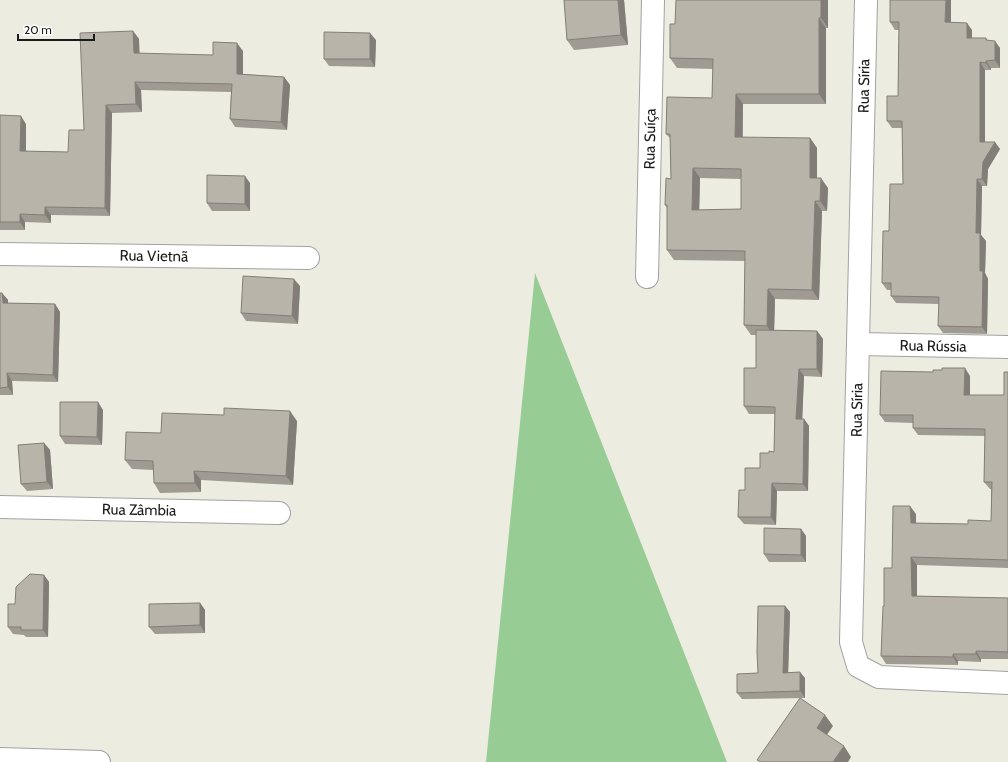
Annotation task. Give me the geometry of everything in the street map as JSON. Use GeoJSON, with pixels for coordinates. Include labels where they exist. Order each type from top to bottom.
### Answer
{"type":"FeatureCollection","features":[{"type":"Feature","properties":{"kind":"street","name":"Rua Suíça"},"geometry":{"type":"LineString","coordinates":[[647,277],[653,0]]}},
{"type":"Feature","properties":{"kind":"street","name":"Rua Síria"},"geometry":{"type":"LineString","coordinates":[[866,0],[851,642],[858,666],[879,677],[1008,683]]}},
{"type":"Feature","properties":{"kind":"street","name":"Rua Vietnã"},"geometry":{"type":"LineString","coordinates":[[0,254],[308,258]]}},
{"type":"Feature","properties":{"kind":"street","name":"Rua Rússia"},"geometry":{"type":"LineString","coordinates":[[859,344],[1008,347]]}},
{"type":"Feature","properties":{"kind":"street","name":"Rua Zâmbia"},"geometry":{"type":"LineString","coordinates":[[0,507],[279,513]]}},
{"type":"Feature","properties":{"kind":"street"},"geometry":{"type":"LineString","coordinates":[[0,759],[99,762]]}},
{"type":"Feature","properties":{"kind":"green space"},"geometry":{"type":"Polygon","coordinates":[[[535,273],[727,762],[486,762],[535,273]]]}},
{"type":"Feature","properties":{"kind":"building"},"geometry":{"type":"Polygon","coordinates":[[[564,0],[618,0],[621,35],[567,40],[564,0]]]}},
{"type":"Feature","properties":{"kind":"building"},"geometry":{"type":"Polygon","coordinates":[[[676,0],[821,0],[821,18],[819,18],[819,94],[736,94],[735,137],[810,138],[810,178],[821,178],[820,201],[815,201],[812,290],[768,289],[767,326],[744,325],[745,251],[667,250],[667,205],[665,205],[666,178],[671,179],[670,134],[666,134],[667,97],[712,98],[713,59],[670,58],[670,24],[675,24],[676,0]],[[693,168],[692,210],[741,209],[741,169],[693,168]]]}},
{"type":"Feature","properties":{"kind":"building"},"geometry":{"type":"Polygon","coordinates":[[[890,0],[946,0],[945,22],[967,23],[967,38],[986,38],[986,40],[995,41],[995,60],[986,61],[986,63],[980,62],[980,142],[995,142],[983,162],[982,179],[977,179],[976,233],[980,233],[980,271],[983,271],[982,327],[938,326],[939,297],[891,296],[891,283],[882,283],[883,231],[889,231],[890,184],[903,184],[902,121],[887,121],[887,96],[898,96],[899,22],[890,22],[890,0]]]}},
{"type":"Feature","properties":{"kind":"building"},"geometry":{"type":"Polygon","coordinates":[[[133,31],[134,53],[213,55],[213,42],[237,43],[237,74],[284,77],[281,122],[230,119],[232,84],[135,82],[136,104],[106,105],[105,208],[45,207],[45,215],[20,214],[20,222],[0,222],[0,115],[21,116],[20,151],[68,152],[69,130],[84,130],[80,33],[133,31]]]}},
{"type":"Feature","properties":{"kind":"building"},"geometry":{"type":"Polygon","coordinates":[[[324,32],[370,33],[370,59],[324,59],[324,32]]]}},
{"type":"Feature","properties":{"kind":"building"},"geometry":{"type":"Polygon","coordinates":[[[207,175],[245,176],[245,204],[207,203],[207,175]]]}},
{"type":"Feature","properties":{"kind":"building"},"geometry":{"type":"Polygon","coordinates":[[[243,276],[294,279],[292,316],[241,313],[243,276]]]}},
{"type":"Feature","properties":{"kind":"building"},"geometry":{"type":"Polygon","coordinates":[[[0,293],[2,293],[3,303],[55,304],[53,375],[7,373],[8,387],[0,388],[0,293]]]}},
{"type":"Feature","properties":{"kind":"building"},"geometry":{"type":"Polygon","coordinates":[[[756,330],[817,331],[817,369],[799,369],[796,419],[804,419],[803,484],[772,483],[771,517],[738,517],[739,490],[745,490],[745,468],[760,468],[760,453],[769,453],[769,451],[774,452],[775,407],[744,406],[744,368],[756,368],[756,330]]]}},
{"type":"Feature","properties":{"kind":"building"},"geometry":{"type":"Polygon","coordinates":[[[942,368],[965,368],[964,395],[1004,395],[1004,372],[1008,372],[1008,560],[911,557],[912,596],[1008,598],[1008,652],[976,651],[976,654],[953,654],[953,657],[881,656],[884,606],[884,568],[892,568],[893,506],[910,506],[911,523],[968,524],[968,520],[991,521],[992,482],[984,482],[985,429],[913,428],[913,415],[880,415],[881,371],[933,372],[933,370],[942,370],[942,368]]]}},
{"type":"Feature","properties":{"kind":"building"},"geometry":{"type":"Polygon","coordinates":[[[60,402],[98,402],[97,437],[60,436],[60,402]]]}},
{"type":"Feature","properties":{"kind":"building"},"geometry":{"type":"Polygon","coordinates":[[[224,408],[290,411],[286,476],[194,471],[195,483],[154,483],[153,461],[125,460],[126,432],[161,433],[162,413],[224,415],[224,408]]]}},
{"type":"Feature","properties":{"kind":"building"},"geometry":{"type":"Polygon","coordinates":[[[44,443],[47,482],[21,484],[18,445],[44,443]]]}},
{"type":"Feature","properties":{"kind":"building"},"geometry":{"type":"Polygon","coordinates":[[[764,528],[801,529],[801,555],[764,554],[764,528]]]}},
{"type":"Feature","properties":{"kind":"building"},"geometry":{"type":"Polygon","coordinates":[[[30,574],[44,575],[43,630],[21,630],[21,627],[8,627],[8,604],[15,604],[16,587],[30,574]]]}},
{"type":"Feature","properties":{"kind":"building"},"geometry":{"type":"Polygon","coordinates":[[[200,603],[200,625],[149,627],[149,604],[200,603]]]}},
{"type":"Feature","properties":{"kind":"building"},"geometry":{"type":"Polygon","coordinates":[[[758,606],[785,606],[783,673],[800,672],[800,691],[737,693],[737,674],[758,673],[758,606]]]}},
{"type":"Feature","properties":{"kind":"building"},"geometry":{"type":"Polygon","coordinates":[[[800,698],[825,715],[817,728],[844,746],[833,762],[761,762],[757,760],[800,698]]]}}]}
